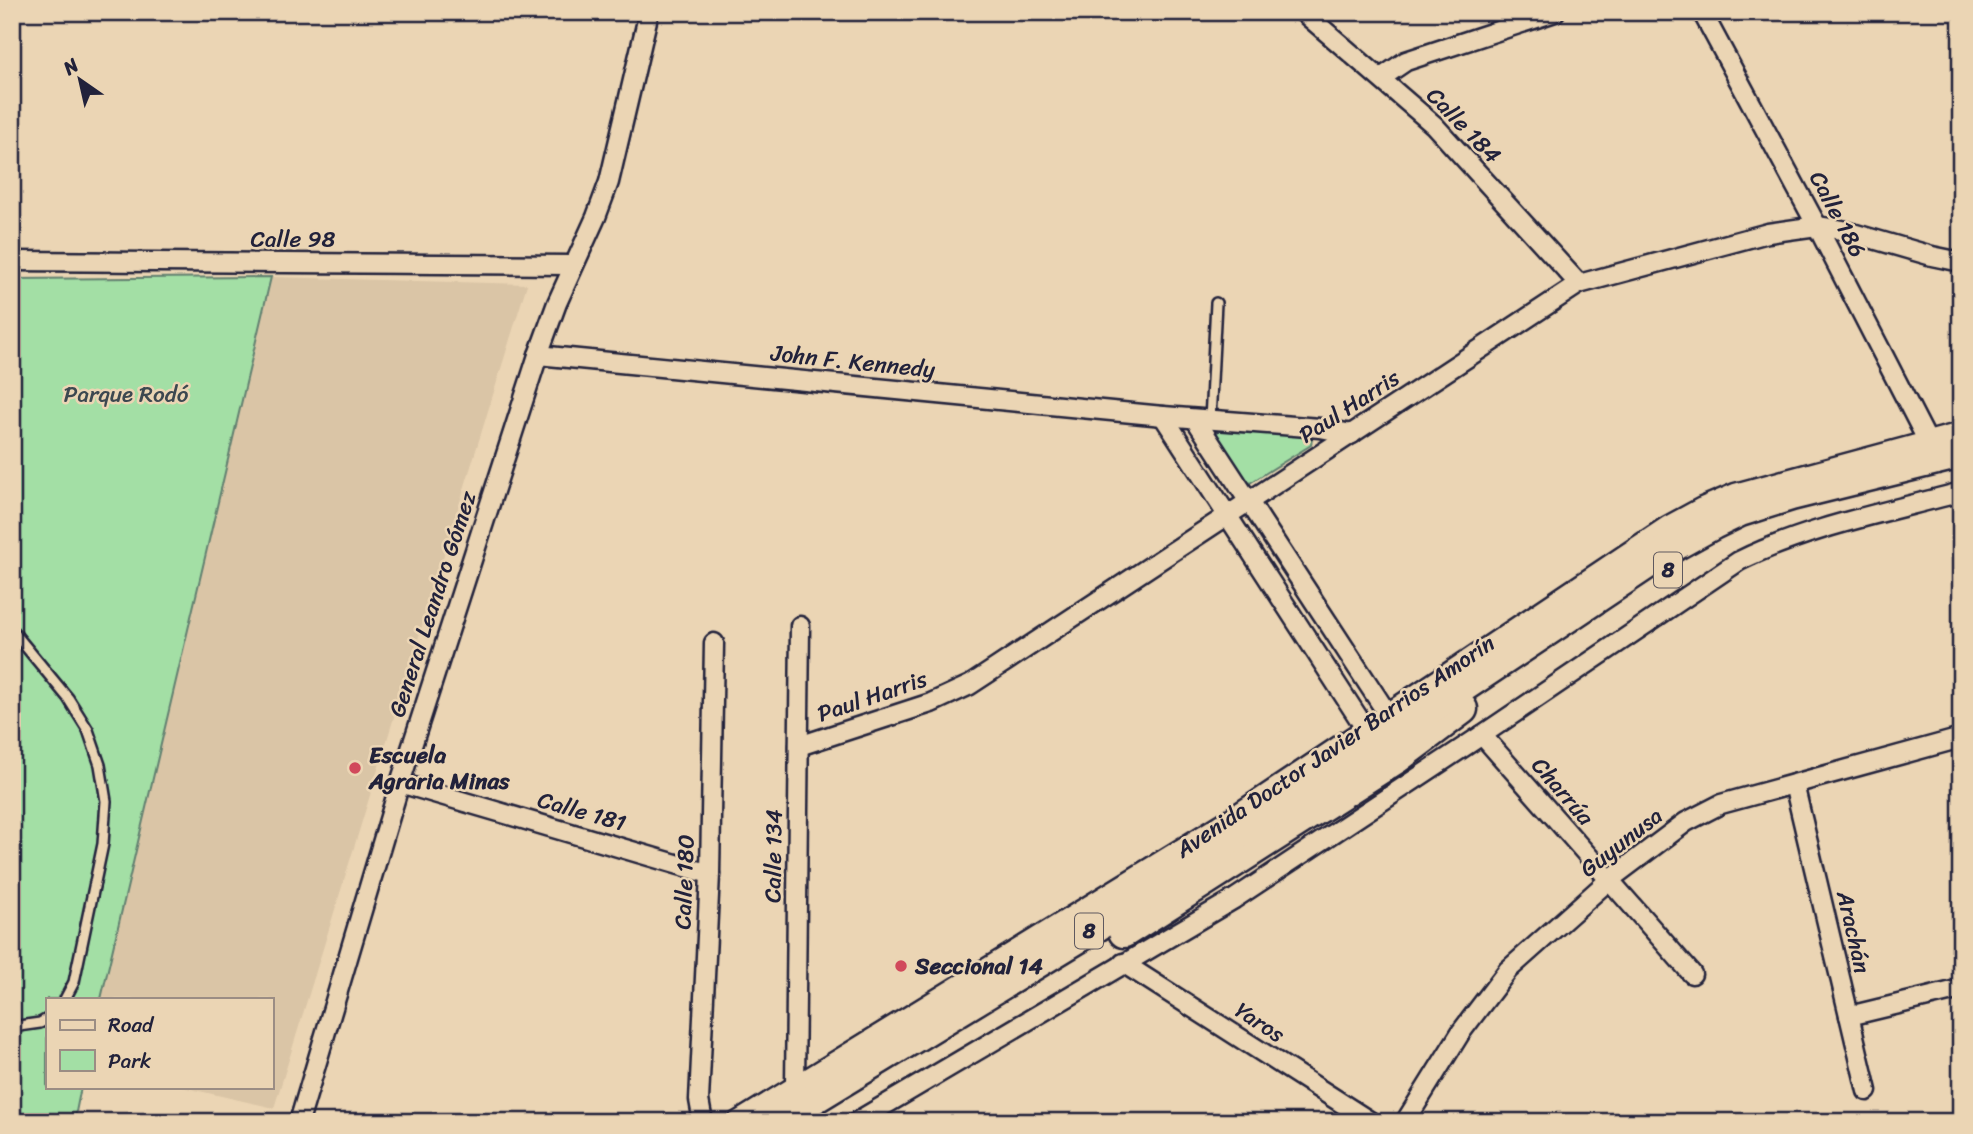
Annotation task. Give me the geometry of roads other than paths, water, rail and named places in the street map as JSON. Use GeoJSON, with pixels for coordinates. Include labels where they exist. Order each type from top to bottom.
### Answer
{"type":"FeatureCollection","features":[{"type":"Feature","properties":{"kind":"highway","name":"Avenida Doctor Javier Barrios Amorín"},"geometry":{"type":"LineString","coordinates":[[775,1122],[1089,931],[1383,733],[1713,523],[1791,495],[1961,453]]}},
{"type":"Feature","properties":{"kind":"highway","name":"Avenida Doctor Javier Barrios Amorín"},"geometry":{"type":"LineString","coordinates":[[813,1122],[1114,939],[1383,733],[1474,701],[1713,542],[1762,521],[1961,469]]}},
{"type":"Feature","properties":{"kind":"street","name":"General Leandro Gómez"},"geometry":{"type":"LineString","coordinates":[[299,1122],[400,783],[538,355],[573,265],[597,217],[609,182],[649,12]]}},
{"type":"Feature","properties":{"kind":"street","name":"Calle 184"},"geometry":{"type":"LineString","coordinates":[[1303,12],[1434,125],[1579,284]]}},
{"type":"Feature","properties":{"kind":"street"},"geometry":{"type":"LineString","coordinates":[[1381,78],[1406,61],[1555,12]]}},
{"type":"Feature","properties":{"kind":"street","name":"Calle 186"},"geometry":{"type":"LineString","coordinates":[[1702,12],[1818,226],[1927,440]]}},
{"type":"Feature","properties":{"kind":"street","name":"Paul Harris"},"geometry":{"type":"LineString","coordinates":[[799,747],[931,703],[970,685],[1579,284],[1768,233],[1818,226],[1961,262]]}},
{"type":"Feature","properties":{"kind":"street","name":"Calle 98"},"geometry":{"type":"LineString","coordinates":[[12,261],[573,265]]}},
{"type":"Feature","properties":{"kind":"street","name":"John F. Kennedy"},"geometry":{"type":"LineString","coordinates":[[538,355],[1163,416],[1320,428],[1352,434]]}},
{"type":"Feature","properties":{"kind":"street"},"geometry":{"type":"LineString","coordinates":[[1163,416],[1227,516],[1383,733]]}},
{"type":"Feature","properties":{"kind":"street"},"geometry":{"type":"LineString","coordinates":[[1202,419],[1383,733]]}},
{"type":"Feature","properties":{"kind":"street","name":"Avenida Doctor Javier Barrios Amorín"},"geometry":{"type":"LineString","coordinates":[[736,1122],[1221,824],[1383,733],[1667,526],[1735,493],[1961,432]]}},
{"type":"Feature","properties":{"kind":"street"},"geometry":{"type":"LineString","coordinates":[[866,1120],[1123,963],[1234,899],[1739,561],[1767,547],[1798,537],[1961,492]]}},
{"type":"Feature","properties":{"kind":"street","name":"Calle 134"},"geometry":{"type":"LineString","coordinates":[[795,1086],[800,626]]}},
{"type":"Feature","properties":{"kind":"street","name":"Calle 180"},"geometry":{"type":"LineString","coordinates":[[703,1122],[699,1100],[710,874],[714,643]]}},
{"type":"Feature","properties":{"kind":"street","name":"Charrúa"},"geometry":{"type":"LineString","coordinates":[[1482,735],[1692,974]]}},
{"type":"Feature","properties":{"kind":"street","name":"Guyunusa"},"geometry":{"type":"LineString","coordinates":[[1405,1122],[1461,1031],[1508,970],[1609,880],[1686,822],[1721,804],[1961,738]]}},
{"type":"Feature","properties":{"kind":"street","name":"Calle 181"},"geometry":{"type":"LineString","coordinates":[[400,783],[710,874]]}},
{"type":"Feature","properties":{"kind":"street","name":"Arachán"},"geometry":{"type":"LineString","coordinates":[[1794,784],[1867,1091]]}},
{"type":"Feature","properties":{"kind":"street","name":"Yaros"},"geometry":{"type":"LineString","coordinates":[[1123,963],[1371,1122]]}},
{"type":"Feature","properties":{"kind":"street"},"geometry":{"type":"LineString","coordinates":[[1849,1016],[1961,989]]}},
{"type":"Feature","properties":{"kind":"lane"},"geometry":{"type":"LineString","coordinates":[[1202,419],[1216,303]]}},
{"type":"Feature","properties":{"kind":"lane"},"geometry":{"type":"LineString","coordinates":[[12,630],[68,698],[88,730],[100,765],[106,801],[103,844],[74,982],[66,998]]}},
{"type":"Feature","properties":{"kind":"lane"},"geometry":{"type":"LineString","coordinates":[[12,1027],[46,1020]]}},
{"type":"Feature","properties":{"kind":"place","name":"Escuela Agraria Minas"},"geometry":{"type":"Point","coordinates":[355,768]}},
{"type":"Feature","properties":{"kind":"place","name":"Seccional 14"},"geometry":{"type":"Point","coordinates":[901,966]}},
{"type":"Feature","properties":{"kind":"park label","name":"Parque Rodó"},"geometry":{"type":"Point","coordinates":[126,394]}}]}
